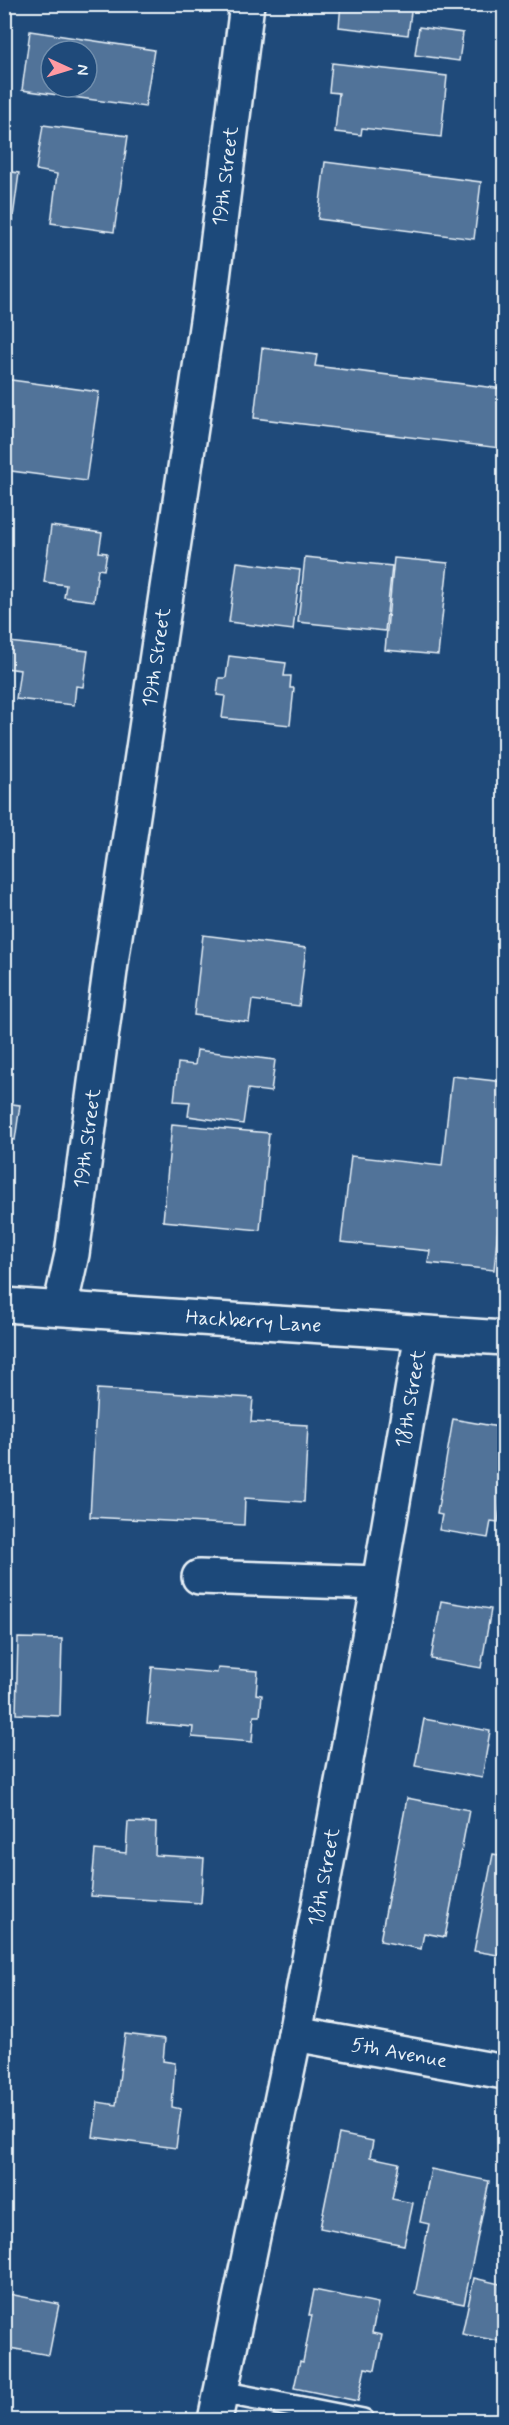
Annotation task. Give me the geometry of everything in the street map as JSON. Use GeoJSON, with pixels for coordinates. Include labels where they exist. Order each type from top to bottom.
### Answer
{"type":"FeatureCollection","features":[{"type":"Feature","properties":{"kind":"street","name":"19th Street"},"geometry":{"type":"LineString","coordinates":[[60,1308],[72,1254],[114,945],[209,304],[247,4]]}},
{"type":"Feature","properties":{"kind":"street","name":"Hackberry Lane"},"geometry":{"type":"LineString","coordinates":[[4,1305],[504,1338]]}},
{"type":"Feature","properties":{"kind":"street","name":"18th Street"},"geometry":{"type":"LineString","coordinates":[[218,2406],[295,2034],[379,1583],[422,1333]]}},
{"type":"Feature","properties":{"kind":"street"},"geometry":{"type":"LineString","coordinates":[[198,1577],[379,1583]]}},
{"type":"Feature","properties":{"kind":"street","name":"5th Avenue"},"geometry":{"type":"LineString","coordinates":[[295,2034],[504,2072]]}},
{"type":"Feature","properties":{"kind":"lane"},"geometry":{"type":"LineString","coordinates":[[218,2406],[363,2421]]}},
{"type":"Feature","properties":{"kind":"building"},"geometry":{"type":"Polygon","coordinates":[[[341,4],[412,4],[408,35],[339,27],[341,4]]]}},
{"type":"Feature","properties":{"kind":"building"},"geometry":{"type":"Polygon","coordinates":[[[419,27],[463,33],[459,61],[415,55],[419,27]]]}},
{"type":"Feature","properties":{"kind":"building"},"geometry":{"type":"Polygon","coordinates":[[[30,31],[82,39],[39,39],[39,92],[22,90],[30,31]]]}},
{"type":"Feature","properties":{"kind":"building"},"geometry":{"type":"Polygon","coordinates":[[[99,42],[154,50],[145,107],[87,99],[99,99],[99,42]]]}},
{"type":"Feature","properties":{"kind":"building"},"geometry":{"type":"Polygon","coordinates":[[[332,63],[447,76],[441,137],[362,128],[361,135],[335,132],[339,93],[329,92],[332,63]]]}},
{"type":"Feature","properties":{"kind":"building"},"geometry":{"type":"Polygon","coordinates":[[[43,125],[128,136],[114,232],[51,223],[57,174],[36,170],[43,125]]]}},
{"type":"Feature","properties":{"kind":"building"},"geometry":{"type":"Polygon","coordinates":[[[325,162],[481,182],[474,239],[318,219],[325,162]]]}},
{"type":"Feature","properties":{"kind":"building"},"geometry":{"type":"Polygon","coordinates":[[[4,171],[19,173],[12,225],[4,224],[4,171]]]}},
{"type":"Feature","properties":{"kind":"building"},"geometry":{"type":"Polygon","coordinates":[[[262,348],[317,355],[315,366],[504,389],[500,448],[254,418],[262,348]]]}},
{"type":"Feature","properties":{"kind":"building"},"geometry":{"type":"Polygon","coordinates":[[[4,379],[99,392],[86,481],[4,470],[4,379]]]}},
{"type":"Feature","properties":{"kind":"building"},"geometry":{"type":"Polygon","coordinates":[[[51,526],[102,533],[99,552],[107,553],[104,570],[98,569],[94,601],[64,597],[66,585],[44,582],[51,526]]]}},
{"type":"Feature","properties":{"kind":"building"},"geometry":{"type":"Polygon","coordinates":[[[305,557],[392,566],[385,631],[298,622],[305,557]]]}},
{"type":"Feature","properties":{"kind":"building"},"geometry":{"type":"Polygon","coordinates":[[[394,558],[448,563],[438,655],[385,650],[394,558]]]}},
{"type":"Feature","properties":{"kind":"building"},"geometry":{"type":"Polygon","coordinates":[[[237,562],[300,570],[293,630],[229,622],[237,562]]]}},
{"type":"Feature","properties":{"kind":"building"},"geometry":{"type":"Polygon","coordinates":[[[9,642],[88,651],[83,687],[76,686],[74,705],[16,699],[20,670],[6,668],[9,642]]]}},
{"type":"Feature","properties":{"kind":"building"},"geometry":{"type":"Polygon","coordinates":[[[229,656],[286,663],[284,676],[291,676],[290,688],[294,688],[290,725],[222,718],[225,696],[217,695],[219,678],[226,678],[229,656]]]}},
{"type":"Feature","properties":{"kind":"building"},"geometry":{"type":"Polygon","coordinates":[[[203,935],[306,948],[299,1006],[252,1000],[249,1022],[194,1015],[203,935]]]}},
{"type":"Feature","properties":{"kind":"building"},"geometry":{"type":"Polygon","coordinates":[[[197,1050],[275,1060],[271,1092],[248,1089],[243,1124],[188,1116],[190,1102],[174,1101],[178,1063],[195,1065],[197,1050]]]}},
{"type":"Feature","properties":{"kind":"building"},"geometry":{"type":"Polygon","coordinates":[[[452,1076],[504,1082],[504,1165],[494,1270],[428,1263],[430,1251],[341,1242],[351,1156],[442,1166],[452,1076]]]}},
{"type":"Feature","properties":{"kind":"building"},"geometry":{"type":"Polygon","coordinates":[[[4,1103],[20,1105],[15,1140],[4,1139],[4,1103]]]}},
{"type":"Feature","properties":{"kind":"building"},"geometry":{"type":"Polygon","coordinates":[[[172,1124],[269,1133],[260,1230],[163,1221],[172,1124]]]}},
{"type":"Feature","properties":{"kind":"building"},"geometry":{"type":"Polygon","coordinates":[[[97,1389],[253,1398],[251,1422],[308,1425],[304,1502],[245,1498],[244,1525],[90,1517],[97,1389]]]}},
{"type":"Feature","properties":{"kind":"building"},"geometry":{"type":"Polygon","coordinates":[[[453,1419],[504,1428],[504,1482],[498,1522],[491,1521],[488,1538],[439,1530],[442,1515],[437,1514],[453,1419]]]}},
{"type":"Feature","properties":{"kind":"building"},"geometry":{"type":"Polygon","coordinates":[[[441,1601],[491,1609],[481,1668],[431,1659],[441,1601]]]}},
{"type":"Feature","properties":{"kind":"building"},"geometry":{"type":"Polygon","coordinates":[[[18,1638],[62,1639],[60,1716],[16,1714],[18,1638]]]}},
{"type":"Feature","properties":{"kind":"building"},"geometry":{"type":"Polygon","coordinates":[[[152,1667],[217,1673],[218,1668],[258,1671],[256,1694],[262,1695],[260,1716],[254,1716],[252,1742],[192,1737],[193,1727],[147,1723],[152,1667]]]}},
{"type":"Feature","properties":{"kind":"building"},"geometry":{"type":"Polygon","coordinates":[[[424,1719],[490,1731],[482,1778],[415,1766],[424,1719]]]}},
{"type":"Feature","properties":{"kind":"building"},"geometry":{"type":"Polygon","coordinates":[[[407,1798],[469,1810],[445,1937],[424,1933],[421,1949],[380,1941],[407,1798]]]}},
{"type":"Feature","properties":{"kind":"building"},"geometry":{"type":"Polygon","coordinates":[[[128,1822],[156,1823],[155,1855],[204,1858],[201,1903],[91,1896],[95,1850],[126,1853],[128,1822]]]}},
{"type":"Feature","properties":{"kind":"building"},"geometry":{"type":"Polygon","coordinates":[[[493,1854],[504,1856],[504,1956],[474,1951],[493,1854]]]}},
{"type":"Feature","properties":{"kind":"building"},"geometry":{"type":"Polygon","coordinates":[[[125,2034],[165,2039],[163,2061],[175,2063],[172,2107],[181,2109],[176,2148],[93,2137],[98,2102],[116,2105],[125,2034]]]}},
{"type":"Feature","properties":{"kind":"building"},"geometry":{"type":"Polygon","coordinates":[[[339,2134],[373,2141],[370,2157],[399,2163],[392,2199],[413,2203],[404,2245],[320,2228],[339,2134]]]}},
{"type":"Feature","properties":{"kind":"building"},"geometry":{"type":"Polygon","coordinates":[[[431,2169],[489,2181],[464,2304],[415,2294],[429,2224],[420,2222],[431,2169]]]}},
{"type":"Feature","properties":{"kind":"building"},"geometry":{"type":"Polygon","coordinates":[[[474,2278],[504,2285],[504,2342],[462,2334],[474,2278]]]}},
{"type":"Feature","properties":{"kind":"building"},"geometry":{"type":"Polygon","coordinates":[[[314,2290],[378,2303],[372,2333],[382,2335],[375,2370],[365,2368],[358,2401],[294,2388],[300,2361],[303,2362],[314,2290]]]}},
{"type":"Feature","properties":{"kind":"building"},"geometry":{"type":"Polygon","coordinates":[[[4,2293],[59,2304],[49,2355],[4,2347],[4,2293]]]}}]}
